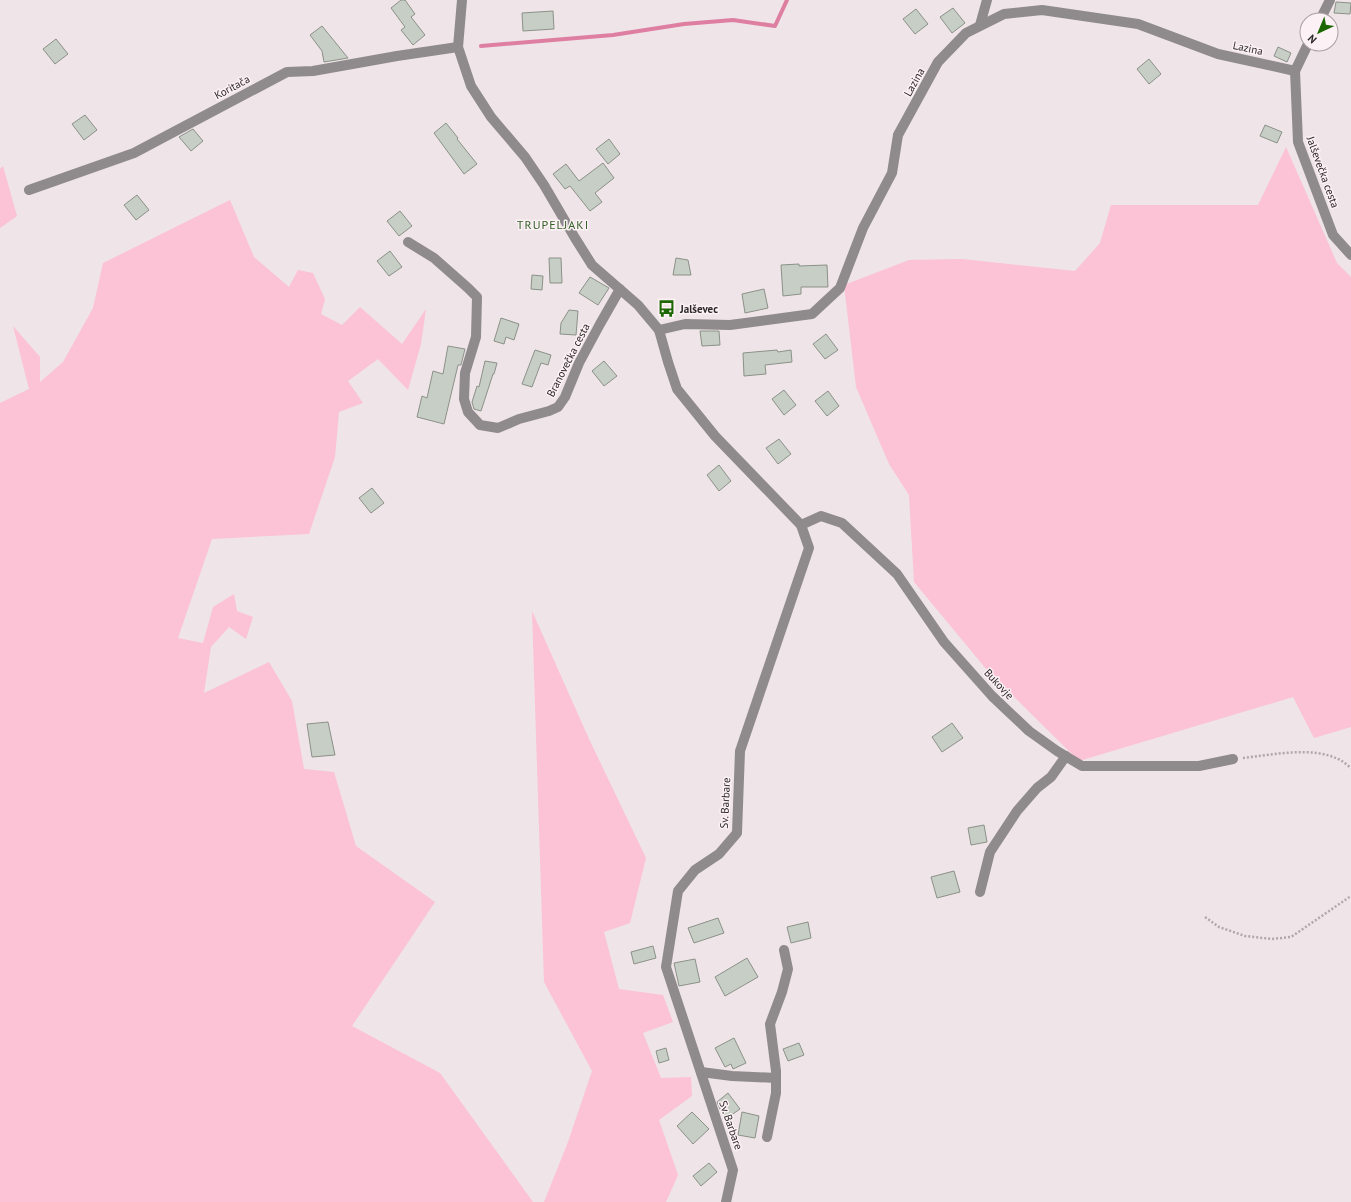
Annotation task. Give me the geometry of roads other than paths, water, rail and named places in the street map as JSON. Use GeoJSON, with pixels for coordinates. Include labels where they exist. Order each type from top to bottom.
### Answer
{"type":"FeatureCollection","features":[{"type":"Feature","properties":{"kind":"street"},"geometry":{"type":"LineString","coordinates":[[462,0],[458,47],[471,86],[491,117],[525,157],[592,265],[638,305],[659,330],[677,389],[715,436],[801,525]]}},
{"type":"Feature","properties":{"kind":"street"},"geometry":{"type":"LineString","coordinates":[[980,25],[987,0]]}},
{"type":"Feature","properties":{"kind":"street"},"geometry":{"type":"LineString","coordinates":[[1324,12],[1330,0]]}},
{"type":"Feature","properties":{"kind":"street","name":"Lazina"},"geometry":{"type":"LineString","coordinates":[[659,330],[685,324],[730,324],[812,314],[840,288],[863,228],[892,173],[898,135],[938,62],[966,33],[1004,14],[1042,10],[1138,24],[1218,54],[1295,71]]}},
{"type":"Feature","properties":{"kind":"street","name":"Koritača"},"geometry":{"type":"LineString","coordinates":[[29,190],[134,153],[287,72],[313,71],[458,47]]}},
{"type":"Feature","properties":{"kind":"street","name":"Jalševečka cesta"},"geometry":{"type":"LineString","coordinates":[[1304,52],[1295,71],[1298,142],[1333,234],[1351,255]]}},
{"type":"Feature","properties":{"kind":"street","name":"Branovečka cesta"},"geometry":{"type":"LineString","coordinates":[[408,242],[434,258],[477,297],[476,337],[466,373],[464,399],[468,412],[480,425],[498,428],[519,419],[558,407],[565,397],[579,363],[620,289]]}},
{"type":"Feature","properties":{"kind":"street","name":"Bukovje"},"geometry":{"type":"LineString","coordinates":[[801,525],[820,516],[842,523],[897,574],[944,642],[992,696],[1028,731],[1082,766],[1199,766],[1233,759]]}},
{"type":"Feature","properties":{"kind":"street","name":"Sv. Barbare"},"geometry":{"type":"LineString","coordinates":[[726,1202],[733,1170],[666,967],[678,891],[695,870],[719,854],[737,833],[740,750],[809,548],[801,525]]}},
{"type":"Feature","properties":{"kind":"street"},"geometry":{"type":"LineString","coordinates":[[980,892],[990,852],[1017,812],[1037,788],[1051,777],[1066,756]]}},
{"type":"Feature","properties":{"kind":"street"},"geometry":{"type":"LineString","coordinates":[[767,1137],[776,1092],[776,1078],[770,1024],[782,992],[788,969],[784,950]]}},
{"type":"Feature","properties":{"kind":"street"},"geometry":{"type":"LineString","coordinates":[[701,1072],[732,1076],[776,1078]]}},
{"type":"Feature","properties":{"kind":"waterway","name":"Jalševec"},"geometry":{"type":"LineString","coordinates":[[481,46],[613,35],[684,24],[733,20],[775,26],[787,0]]}},
{"type":"Feature","properties":{"kind":"place","name":"Jalševec"},"geometry":{"type":"Point","coordinates":[667,309]}},
{"type":"Feature","properties":{"kind":"district","name":"TRUPELJAKI"},"geometry":{"type":"Point","coordinates":[553,224]}}]}
